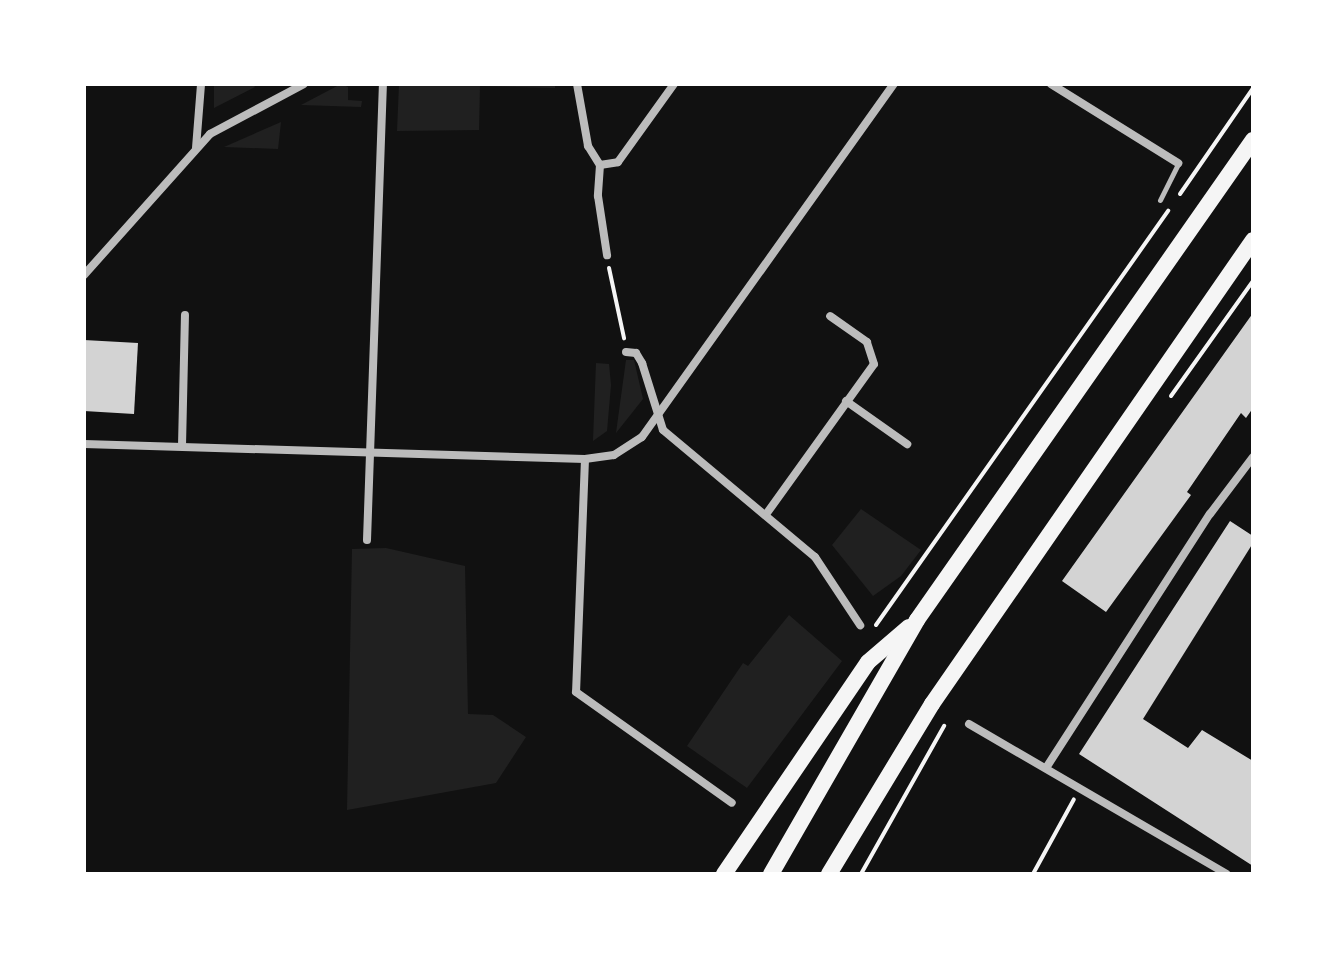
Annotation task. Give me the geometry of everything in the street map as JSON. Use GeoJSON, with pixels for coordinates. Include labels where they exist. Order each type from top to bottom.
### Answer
{"type":"FeatureCollection","features":[{"type":"Feature","properties":{"kind":"highway"},"geometry":{"type":"LineString","coordinates":[[771,874],[917,620],[1253,140]]}},
{"type":"Feature","properties":{"kind":"highway"},"geometry":{"type":"LineString","coordinates":[[829,874],[932,704],[1253,240]]}},
{"type":"Feature","properties":{"kind":"highway"},"geometry":{"type":"LineString","coordinates":[[724,874],[868,662],[917,620]]}},
{"type":"Feature","properties":{"kind":"street"},"geometry":{"type":"LineString","coordinates":[[196,149],[201,84]]}},
{"type":"Feature","properties":{"kind":"street"},"geometry":{"type":"LineString","coordinates":[[84,275],[210,134],[304,84]]}},
{"type":"Feature","properties":{"kind":"street"},"geometry":{"type":"LineString","coordinates":[[367,540],[383,84]]}},
{"type":"Feature","properties":{"kind":"street"},"geometry":{"type":"LineString","coordinates":[[577,84],[588,146],[600,165],[598,196],[607,255]]}},
{"type":"Feature","properties":{"kind":"street"},"geometry":{"type":"LineString","coordinates":[[600,165],[618,162],[674,84]]}},
{"type":"Feature","properties":{"kind":"street"},"geometry":{"type":"LineString","coordinates":[[84,444],[371,450],[585,459],[614,455],[642,437],[656,419],[894,84]]}},
{"type":"Feature","properties":{"kind":"street"},"geometry":{"type":"LineString","coordinates":[[1060,85],[1115,128],[1132,130],[1178,163]]}},
{"type":"Feature","properties":{"kind":"street"},"geometry":{"type":"LineString","coordinates":[[182,446],[185,315]]}},
{"type":"Feature","properties":{"kind":"street"},"geometry":{"type":"LineString","coordinates":[[767,513],[874,364],[874,352],[830,316]]}},
{"type":"Feature","properties":{"kind":"street"},"geometry":{"type":"LineString","coordinates":[[626,352],[636,353],[642,363],[654,393],[656,419],[815,557],[860,625]]}},
{"type":"Feature","properties":{"kind":"street"},"geometry":{"type":"LineString","coordinates":[[846,401],[907,444]]}},
{"type":"Feature","properties":{"kind":"street"},"geometry":{"type":"LineString","coordinates":[[1046,768],[1210,514],[1253,457]]}},
{"type":"Feature","properties":{"kind":"street"},"geometry":{"type":"LineString","coordinates":[[585,459],[576,692],[732,803]]}},
{"type":"Feature","properties":{"kind":"street"},"geometry":{"type":"LineString","coordinates":[[969,724],[1227,874]]}},
{"type":"Feature","properties":{"kind":"lane"},"geometry":{"type":"LineString","coordinates":[[1160,200],[1178,163]]}},
{"type":"Feature","properties":{"kind":"path"},"geometry":{"type":"LineString","coordinates":[[1178,197],[1253,88]]}},
{"type":"Feature","properties":{"kind":"path"},"geometry":{"type":"LineString","coordinates":[[870,633],[1171,207]]}},
{"type":"Feature","properties":{"kind":"path"},"geometry":{"type":"LineString","coordinates":[[607,255],[626,352]]}},
{"type":"Feature","properties":{"kind":"path"},"geometry":{"type":"LineString","coordinates":[[861,874],[939,735]]}},
{"type":"Feature","properties":{"kind":"path"},"geometry":{"type":"LineString","coordinates":[[1033,874],[1080,787]]}},
{"type":"Feature","properties":{"kind":"shaded area"},"geometry":{"type":"Polygon","coordinates":[[[214,84],[253,84],[255,87],[214,108],[214,84]]]}},
{"type":"Feature","properties":{"kind":"shaded area"},"geometry":{"type":"Polygon","coordinates":[[[341,84],[348,87],[348,100],[362,101],[361,107],[301,105],[341,84]]]}},
{"type":"Feature","properties":{"kind":"shaded area"},"geometry":{"type":"Polygon","coordinates":[[[399,84],[555,84],[555,88],[480,86],[479,130],[397,131],[399,84]]]}},
{"type":"Feature","properties":{"kind":"shaded area"},"geometry":{"type":"Polygon","coordinates":[[[281,122],[278,149],[224,147],[281,122]]]}},
{"type":"Feature","properties":{"kind":"shaded area"},"geometry":{"type":"Polygon","coordinates":[[[626,360],[634,360],[643,399],[616,433],[626,360]]]}},
{"type":"Feature","properties":{"kind":"shaded area"},"geometry":{"type":"Polygon","coordinates":[[[596,363],[609,364],[611,385],[607,431],[593,441],[596,363]]]}},
{"type":"Feature","properties":{"kind":"shaded area"},"geometry":{"type":"Polygon","coordinates":[[[861,509],[921,550],[901,576],[873,596],[832,545],[861,509]]]}},
{"type":"Feature","properties":{"kind":"shaded area"},"geometry":{"type":"Polygon","coordinates":[[[386,548],[465,566],[468,714],[493,715],[526,737],[496,783],[347,810],[352,549],[386,548]]]}},
{"type":"Feature","properties":{"kind":"shaded area"},"geometry":{"type":"Polygon","coordinates":[[[789,615],[842,661],[747,788],[687,746],[743,663],[748,666],[789,615]]]}},
{"type":"Feature","properties":{"kind":"building"},"geometry":{"type":"Polygon","coordinates":[[[1253,313],[1253,408],[1246,418],[1241,413],[1187,492],[1191,495],[1106,612],[1062,581],[1253,313]]]}},
{"type":"Feature","properties":{"kind":"building"},"geometry":{"type":"Polygon","coordinates":[[[84,340],[138,343],[134,414],[84,411],[84,340]]]}},
{"type":"Feature","properties":{"kind":"building"},"geometry":{"type":"Polygon","coordinates":[[[1230,521],[1253,536],[1253,543],[1143,719],[1188,748],[1202,730],[1253,761],[1253,866],[1079,754],[1230,521]]]}}]}
